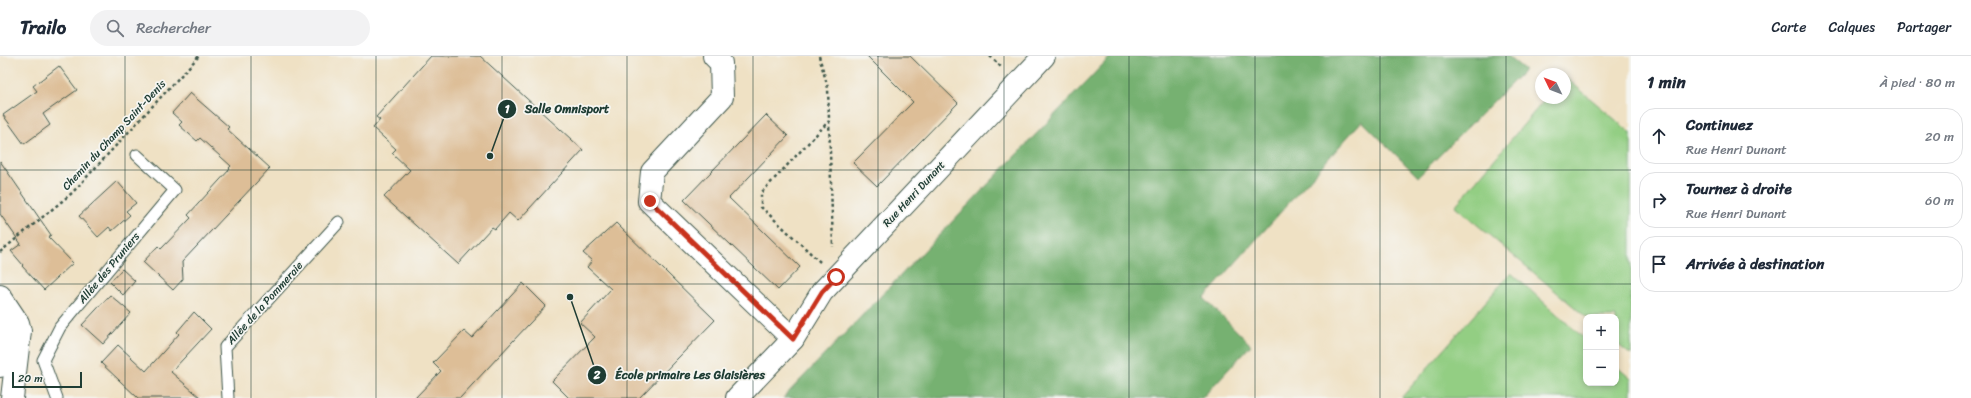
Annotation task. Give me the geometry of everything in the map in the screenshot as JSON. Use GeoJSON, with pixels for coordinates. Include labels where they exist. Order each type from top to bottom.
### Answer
{"type":"FeatureCollection","features":[{"type":"Feature","properties":{"kind":"street"},"geometry":{"type":"LineString","coordinates":[[714,56],[721,63],[722,97],[652,172],[650,201],[793,339]]}},
{"type":"Feature","properties":{"kind":"street","name":"Rue Henri Dunant"},"geometry":{"type":"LineString","coordinates":[[737,398],[793,339],[822,292],[1044,56]]}},
{"type":"Feature","properties":{"kind":"street"},"geometry":{"type":"LineString","coordinates":[[0,296],[18,323],[20,331],[11,392],[12,398]]}},
{"type":"Feature","properties":{"kind":"street"},"geometry":{"type":"LineString","coordinates":[[0,302],[5,321],[4,347],[0,366]]}},
{"type":"Feature","properties":{"kind":"lane","name":"Allée des Pruniers"},"geometry":{"type":"LineString","coordinates":[[57,398],[43,360],[60,327],[175,190],[137,155]]}},
{"type":"Feature","properties":{"kind":"lane","name":"Allée de la Pommeraie"},"geometry":{"type":"LineString","coordinates":[[228,398],[225,347],[339,222]]}},
{"type":"Feature","properties":{"kind":"path","name":"Chemin du Champ Saint-Denis"},"geometry":{"type":"LineString","coordinates":[[0,252],[72,193],[199,56]]}},
{"type":"Feature","properties":{"kind":"path"},"geometry":{"type":"LineString","coordinates":[[818,56],[828,88],[832,238],[836,277]]}},
{"type":"Feature","properties":{"kind":"path"},"geometry":{"type":"LineString","coordinates":[[829,121],[761,193],[761,207],[836,277]]}},
{"type":"Feature","properties":{"kind":"green space"},"geometry":{"type":"Polygon","coordinates":[[[1111,56],[1508,56],[1525,70],[1418,177],[1362,121],[1204,298],[1251,345],[1202,398],[783,398],[1111,56]]]}},
{"type":"Feature","properties":{"kind":"green space"},"geometry":{"type":"Polygon","coordinates":[[[1571,82],[1631,133],[1631,355],[1619,345],[1619,314],[1583,314],[1455,206],[1541,104],[1571,104],[1571,82]]]}},
{"type":"Feature","properties":{"kind":"green space"},"geometry":{"type":"Polygon","coordinates":[[[1511,273],[1583,337],[1583,386],[1619,386],[1619,369],[1631,379],[1631,398],[1401,398],[1511,273]]]}},
{"type":"Feature","properties":{"kind":"building"},"geometry":{"type":"Polygon","coordinates":[[[431,56],[480,56],[583,150],[518,221],[509,213],[495,229],[492,227],[458,264],[384,197],[410,170],[392,153],[396,149],[373,128],[380,120],[376,117],[431,56]]]}},
{"type":"Feature","properties":{"kind":"building"},"geometry":{"type":"Polygon","coordinates":[[[867,56],[910,56],[958,103],[877,186],[853,163],[913,102],[867,56]]]}},
{"type":"Feature","properties":{"kind":"building"},"geometry":{"type":"Polygon","coordinates":[[[59,66],[77,90],[43,114],[50,125],[24,144],[3,115],[37,91],[33,86],[59,66]]]}},
{"type":"Feature","properties":{"kind":"building"},"geometry":{"type":"Polygon","coordinates":[[[190,93],[229,127],[227,129],[270,168],[182,262],[183,279],[173,290],[143,262],[158,246],[161,249],[191,218],[188,215],[230,169],[229,168],[231,166],[200,138],[197,141],[179,125],[182,122],[172,113],[190,93]]]}},
{"type":"Feature","properties":{"kind":"building"},"geometry":{"type":"Polygon","coordinates":[[[766,115],[788,136],[729,198],[800,267],[778,290],[684,200],[766,115]]]}},
{"type":"Feature","properties":{"kind":"building"},"geometry":{"type":"Polygon","coordinates":[[[0,161],[51,235],[48,237],[73,263],[44,290],[22,266],[23,265],[11,251],[21,244],[0,214],[0,161]]]}},
{"type":"Feature","properties":{"kind":"building"},"geometry":{"type":"Polygon","coordinates":[[[117,181],[136,203],[126,211],[130,215],[112,231],[109,227],[98,237],[79,216],[117,181]]]}},
{"type":"Feature","properties":{"kind":"building"},"geometry":{"type":"Polygon","coordinates":[[[616,223],[715,320],[639,398],[569,398],[552,381],[595,337],[580,323],[611,289],[587,267],[592,261],[583,253],[616,223]]]}},
{"type":"Feature","properties":{"kind":"building"},"geometry":{"type":"Polygon","coordinates":[[[122,269],[135,281],[123,295],[110,282],[122,269]]]}},
{"type":"Feature","properties":{"kind":"building"},"geometry":{"type":"Polygon","coordinates":[[[523,283],[546,306],[460,398],[415,398],[441,371],[433,363],[464,331],[472,338],[523,283]]]}},
{"type":"Feature","properties":{"kind":"building"},"geometry":{"type":"Polygon","coordinates":[[[110,295],[131,313],[103,344],[82,325],[110,295]]]}},
{"type":"Feature","properties":{"kind":"building"},"geometry":{"type":"Polygon","coordinates":[[[194,312],[211,329],[171,372],[201,398],[138,398],[101,363],[118,345],[146,371],[179,334],[177,332],[194,312]]]}},
{"type":"Feature","properties":{"kind":"place","name":"Salle Omnisport"},"geometry":{"type":"Point","coordinates":[490,156]}},
{"type":"Feature","properties":{"kind":"place","name":"École primaire Les Glaisières"},"geometry":{"type":"Point","coordinates":[570,297]}},
{"type":"Feature","properties":{"kind":"route"},"geometry":{"type":"LineString","coordinates":[[650,201],[793,339],[822,292],[836,277]]}}]}
